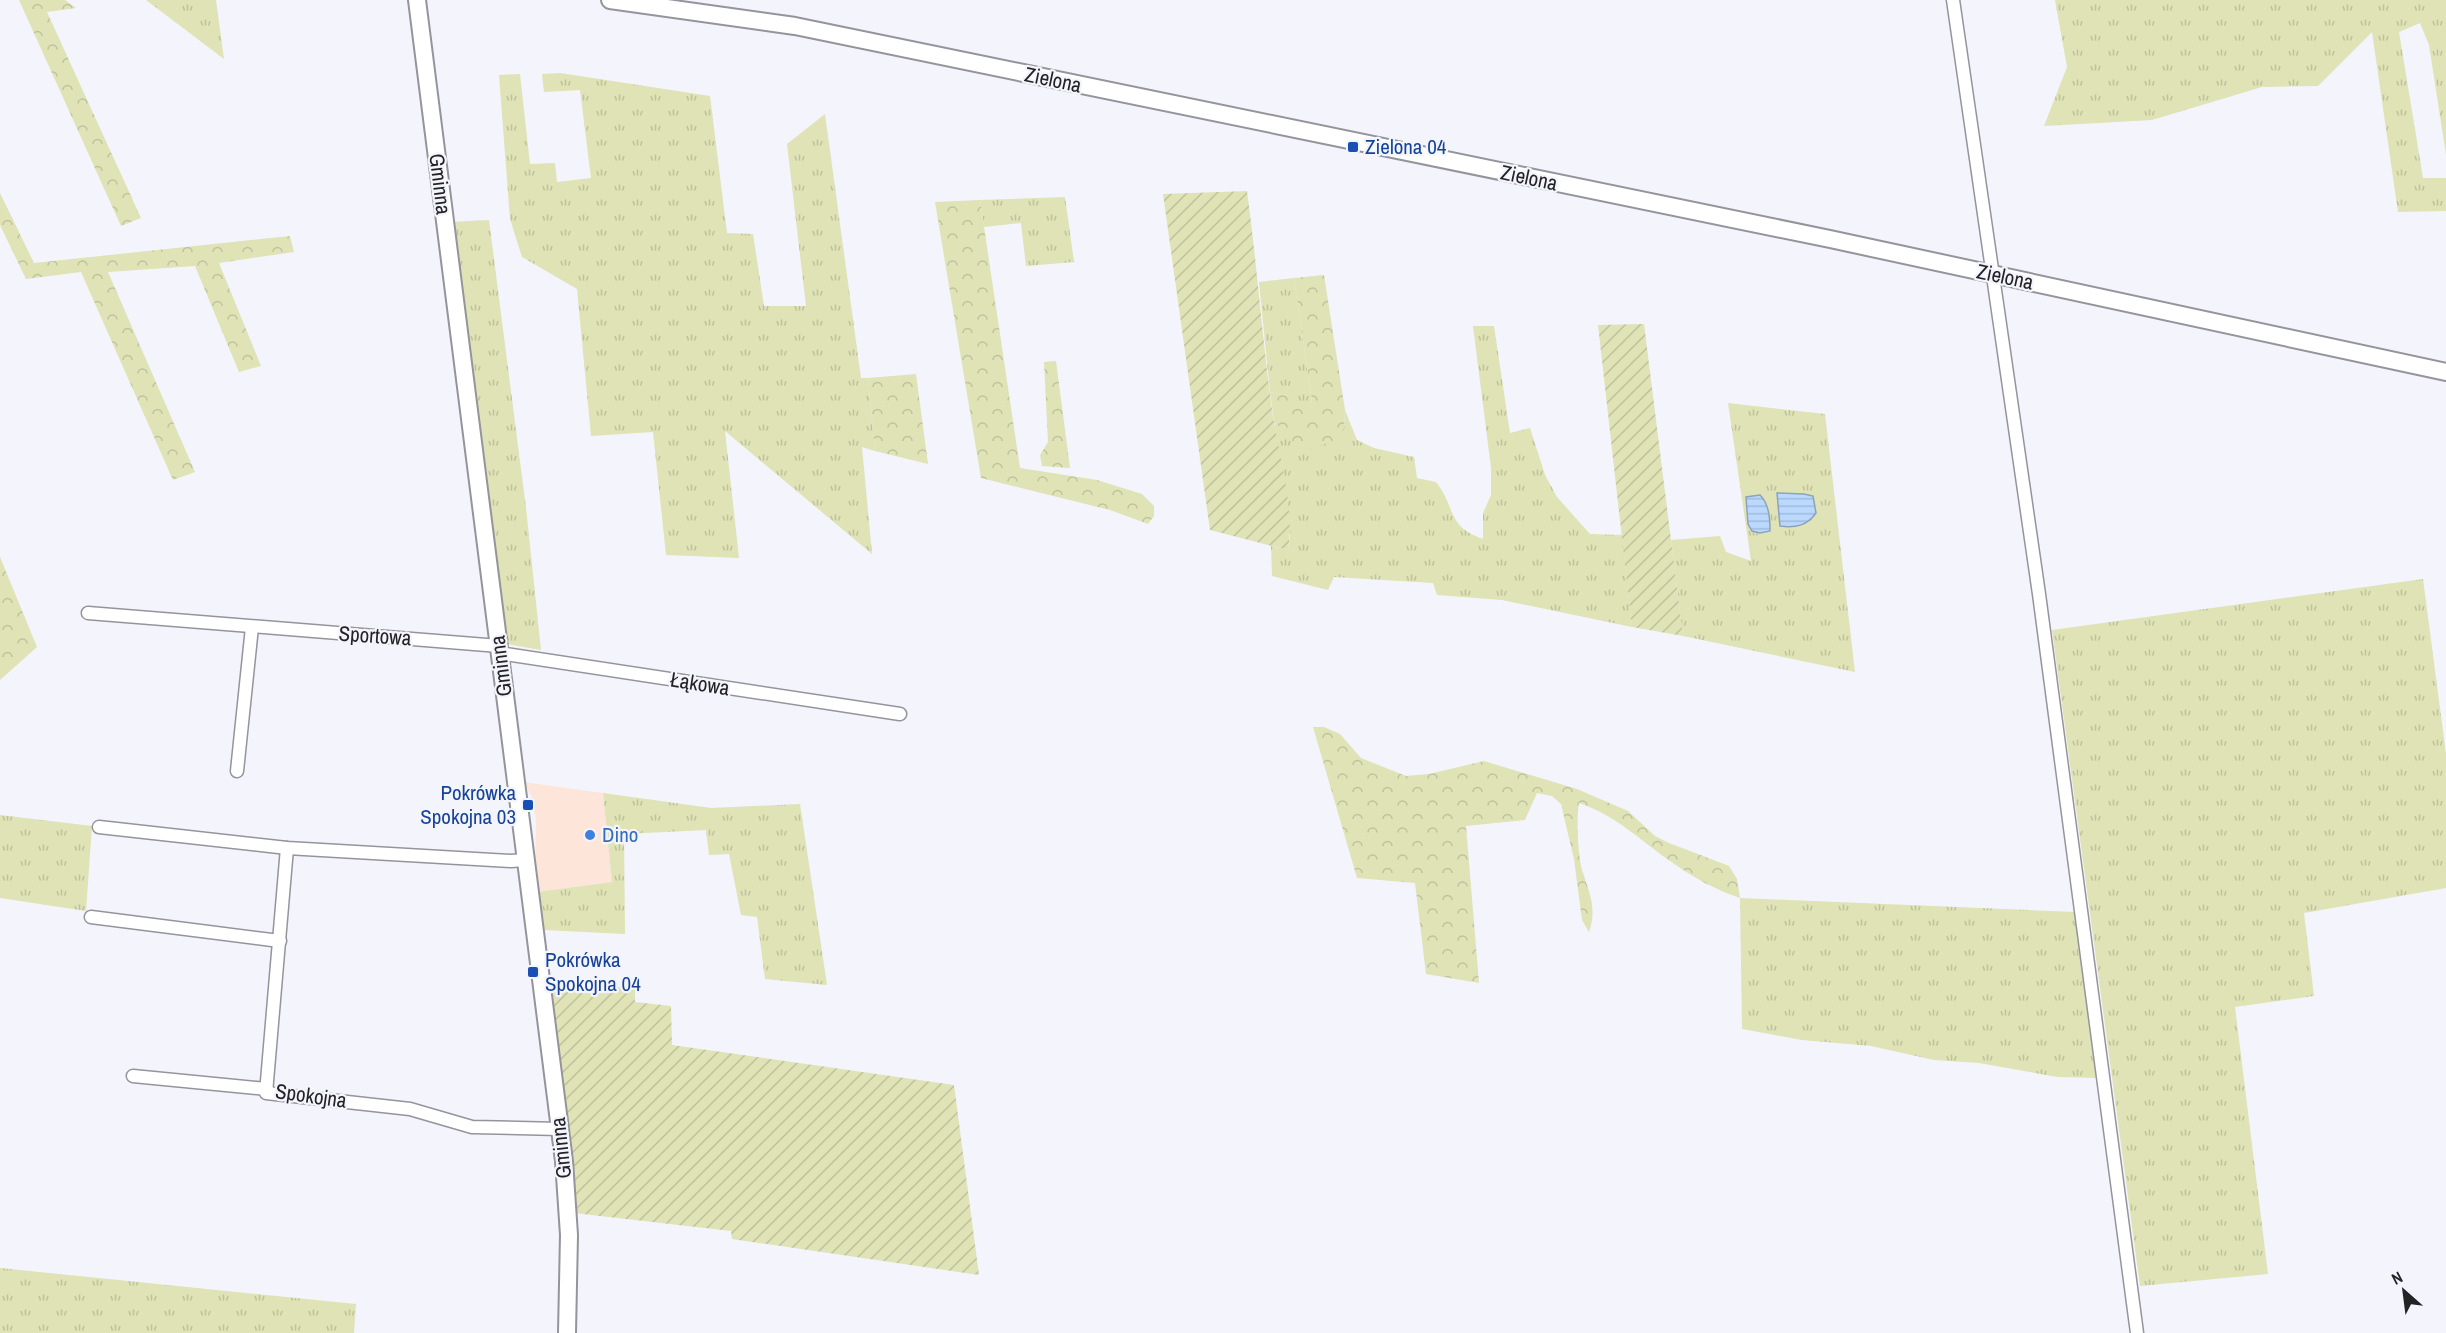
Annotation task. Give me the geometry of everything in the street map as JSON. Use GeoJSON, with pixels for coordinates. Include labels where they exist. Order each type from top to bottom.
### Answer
{"type":"FeatureCollection","features":[{"type":"Feature","properties":{"kind":"street","name":"Gminna"},"geometry":{"type":"LineString","coordinates":[[417,0],[560,1129],[569,1235],[567,1333]]}},
{"type":"Feature","properties":{"kind":"street","name":"Zielona"},"geometry":{"type":"LineString","coordinates":[[610,0],[795,26],[1994,275],[2446,372]]}},
{"type":"Feature","properties":{"kind":"street"},"geometry":{"type":"LineString","coordinates":[[1953,0],[2039,594],[2137,1333]]}},
{"type":"Feature","properties":{"kind":"street","name":"Sportowa"},"geometry":{"type":"LineString","coordinates":[[88,613],[499,650]]}},
{"type":"Feature","properties":{"kind":"street"},"geometry":{"type":"LineString","coordinates":[[237,771],[252,627]]}},
{"type":"Feature","properties":{"kind":"street","name":"Łąkowa"},"geometry":{"type":"LineString","coordinates":[[499,650],[900,714]]}},
{"type":"Feature","properties":{"kind":"street"},"geometry":{"type":"LineString","coordinates":[[99,827],[287,848],[525,860]]}},
{"type":"Feature","properties":{"kind":"street","name":"Spokojna"},"geometry":{"type":"LineString","coordinates":[[287,848],[266,1093],[410,1109],[472,1127],[560,1129]]}},
{"type":"Feature","properties":{"kind":"street"},"geometry":{"type":"LineString","coordinates":[[91,917],[280,940]]}},
{"type":"Feature","properties":{"kind":"street"},"geometry":{"type":"LineString","coordinates":[[133,1076],[267,1089]]}},
{"type":"Feature","properties":{"kind":"shaded area"},"geometry":{"type":"Polygon","coordinates":[[[523,782],[603,793],[612,882],[537,892],[535,880],[536,819],[531,795],[523,782]]]}},
{"type":"Feature","properties":{"kind":"green space"},"geometry":{"type":"Polygon","coordinates":[[[19,0],[65,0],[76,8],[47,12],[141,218],[121,226],[19,0]]]}},
{"type":"Feature","properties":{"kind":"green space"},"geometry":{"type":"Polygon","coordinates":[[[146,0],[216,0],[224,59],[146,0]]]}},
{"type":"Feature","properties":{"kind":"green space"},"geometry":{"type":"Polygon","coordinates":[[[2055,0],[2446,0],[2446,155],[2429,45],[2420,23],[2399,32],[2423,178],[2446,178],[2446,211],[2398,212],[2372,32],[2318,86],[2262,87],[2152,120],[2044,126],[2067,67],[2055,0]]]}},
{"type":"Feature","properties":{"kind":"green space"},"geometry":{"type":"Polygon","coordinates":[[[560,73],[710,96],[727,233],[753,234],[764,306],[806,306],[787,144],[825,114],[861,378],[868,378],[875,451],[862,447],[872,554],[725,431],[739,558],[666,555],[653,432],[591,436],[577,289],[522,257],[510,219],[499,75],[520,74],[530,164],[555,163],[557,182],[591,178],[580,90],[544,92],[542,74],[560,73]]]}},
{"type":"Feature","properties":{"kind":"green space"},"geometry":{"type":"Polygon","coordinates":[[[1247,191],[1272,410],[1288,498],[1290,534],[1288,550],[1210,530],[1163,194],[1247,191]]]}},
{"type":"Feature","properties":{"kind":"green space"},"geometry":{"type":"Polygon","coordinates":[[[0,193],[34,263],[290,236],[294,252],[219,263],[261,366],[239,372],[195,266],[108,272],[195,472],[173,480],[81,272],[26,279],[0,225],[0,193]]]}},
{"type":"Feature","properties":{"kind":"green space"},"geometry":{"type":"Polygon","coordinates":[[[1065,197],[1074,262],[1026,266],[1021,223],[984,227],[980,200],[1065,197]]]}},
{"type":"Feature","properties":{"kind":"green space"},"geometry":{"type":"Polygon","coordinates":[[[980,200],[1020,468],[1097,480],[1142,494],[1154,506],[1154,516],[1148,524],[1110,510],[981,478],[935,202],[980,200]]]}},
{"type":"Feature","properties":{"kind":"green space"},"geometry":{"type":"Polygon","coordinates":[[[489,220],[526,508],[541,650],[506,644],[450,222],[489,220]]]}},
{"type":"Feature","properties":{"kind":"green space"},"geometry":{"type":"Polygon","coordinates":[[[1324,275],[1345,410],[1344,428],[1337,439],[1310,450],[1297,447],[1274,421],[1270,392],[1286,395],[1305,408],[1312,401],[1294,278],[1324,275]]]}},
{"type":"Feature","properties":{"kind":"green space"},"geometry":{"type":"Polygon","coordinates":[[[1294,278],[1312,401],[1305,409],[1286,395],[1270,392],[1259,282],[1294,278]]]}},
{"type":"Feature","properties":{"kind":"green space"},"geometry":{"type":"Polygon","coordinates":[[[1644,324],[1683,636],[1632,627],[1598,325],[1644,324]]]}},
{"type":"Feature","properties":{"kind":"green space"},"geometry":{"type":"Polygon","coordinates":[[[1473,326],[1494,326],[1510,433],[1530,428],[1545,475],[1557,497],[1590,534],[1622,535],[1632,627],[1502,600],[1437,595],[1433,583],[1334,577],[1328,590],[1272,576],[1271,546],[1288,550],[1290,536],[1274,421],[1297,446],[1344,428],[1345,410],[1357,440],[1374,448],[1414,457],[1417,478],[1436,482],[1457,522],[1471,534],[1483,539],[1483,513],[1491,495],[1491,468],[1473,326]]]}},
{"type":"Feature","properties":{"kind":"green space"},"geometry":{"type":"Polygon","coordinates":[[[1056,361],[1070,468],[1042,466],[1040,455],[1048,442],[1044,362],[1056,361]]]}},
{"type":"Feature","properties":{"kind":"green space"},"geometry":{"type":"Polygon","coordinates":[[[916,374],[928,464],[875,451],[868,378],[916,374]]]}},
{"type":"Feature","properties":{"kind":"green space"},"geometry":{"type":"Polygon","coordinates":[[[1728,403],[1825,414],[1855,672],[1683,636],[1671,540],[1720,536],[1726,552],[1751,561],[1728,403]]]}},
{"type":"Feature","properties":{"kind":"green space"},"geometry":{"type":"Polygon","coordinates":[[[0,557],[37,647],[0,680],[0,557]]]}},
{"type":"Feature","properties":{"kind":"green space"},"geometry":{"type":"Polygon","coordinates":[[[2423,579],[2446,754],[2446,888],[2304,913],[2314,996],[2235,1007],[2268,1274],[2140,1286],[2052,630],[2423,579]]]}},
{"type":"Feature","properties":{"kind":"green space"},"geometry":{"type":"Polygon","coordinates":[[[1313,727],[1324,727],[1340,734],[1361,758],[1406,776],[1429,774],[1484,761],[1577,789],[1628,811],[1655,836],[1729,866],[1737,879],[1740,898],[1697,879],[1605,814],[1579,803],[1580,858],[1592,909],[1589,932],[1582,920],[1574,859],[1561,804],[1552,796],[1537,793],[1525,820],[1466,826],[1479,983],[1426,974],[1415,883],[1357,878],[1313,727]]]}},
{"type":"Feature","properties":{"kind":"green space"},"geometry":{"type":"Polygon","coordinates":[[[603,793],[711,808],[800,804],[827,985],[765,979],[757,917],[741,915],[729,854],[709,855],[706,830],[624,834],[625,934],[544,930],[537,892],[612,882],[603,793]]]}},
{"type":"Feature","properties":{"kind":"green space"},"geometry":{"type":"Polygon","coordinates":[[[0,815],[92,826],[86,911],[0,898],[0,815]]]}},
{"type":"Feature","properties":{"kind":"green space"},"geometry":{"type":"Polygon","coordinates":[[[1740,898],[2076,912],[2100,1078],[2057,1077],[1979,1063],[1934,1060],[1871,1046],[1802,1040],[1742,1029],[1740,898]]]}},
{"type":"Feature","properties":{"kind":"green space"},"geometry":{"type":"Polygon","coordinates":[[[550,985],[635,988],[635,1002],[671,1006],[672,1045],[954,1085],[979,1275],[732,1239],[731,1231],[574,1213],[550,985]]]}},
{"type":"Feature","properties":{"kind":"green space"},"geometry":{"type":"Polygon","coordinates":[[[0,1268],[356,1304],[354,1333],[0,1333],[0,1268]]]}},
{"type":"Feature","properties":{"kind":"water"},"geometry":{"type":"Polygon","coordinates":[[[1777,493],[1813,496],[1816,513],[1809,521],[1800,525],[1780,526],[1777,493]]]}},
{"type":"Feature","properties":{"kind":"water"},"geometry":{"type":"Polygon","coordinates":[[[1760,495],[1767,507],[1770,531],[1760,533],[1752,531],[1748,524],[1746,497],[1760,495]]]}},
{"type":"Feature","properties":{"kind":"place","name":"Zielona 04"},"geometry":{"type":"Point","coordinates":[1353,147]}},
{"type":"Feature","properties":{"kind":"place","name":"Pokrówka Spokojna 03"},"geometry":{"type":"Point","coordinates":[528,805]}},
{"type":"Feature","properties":{"kind":"place","name":"Dino"},"geometry":{"type":"Point","coordinates":[590,835]}},
{"type":"Feature","properties":{"kind":"place","name":"Pokrówka Spokojna 04"},"geometry":{"type":"Point","coordinates":[533,972]}}]}
